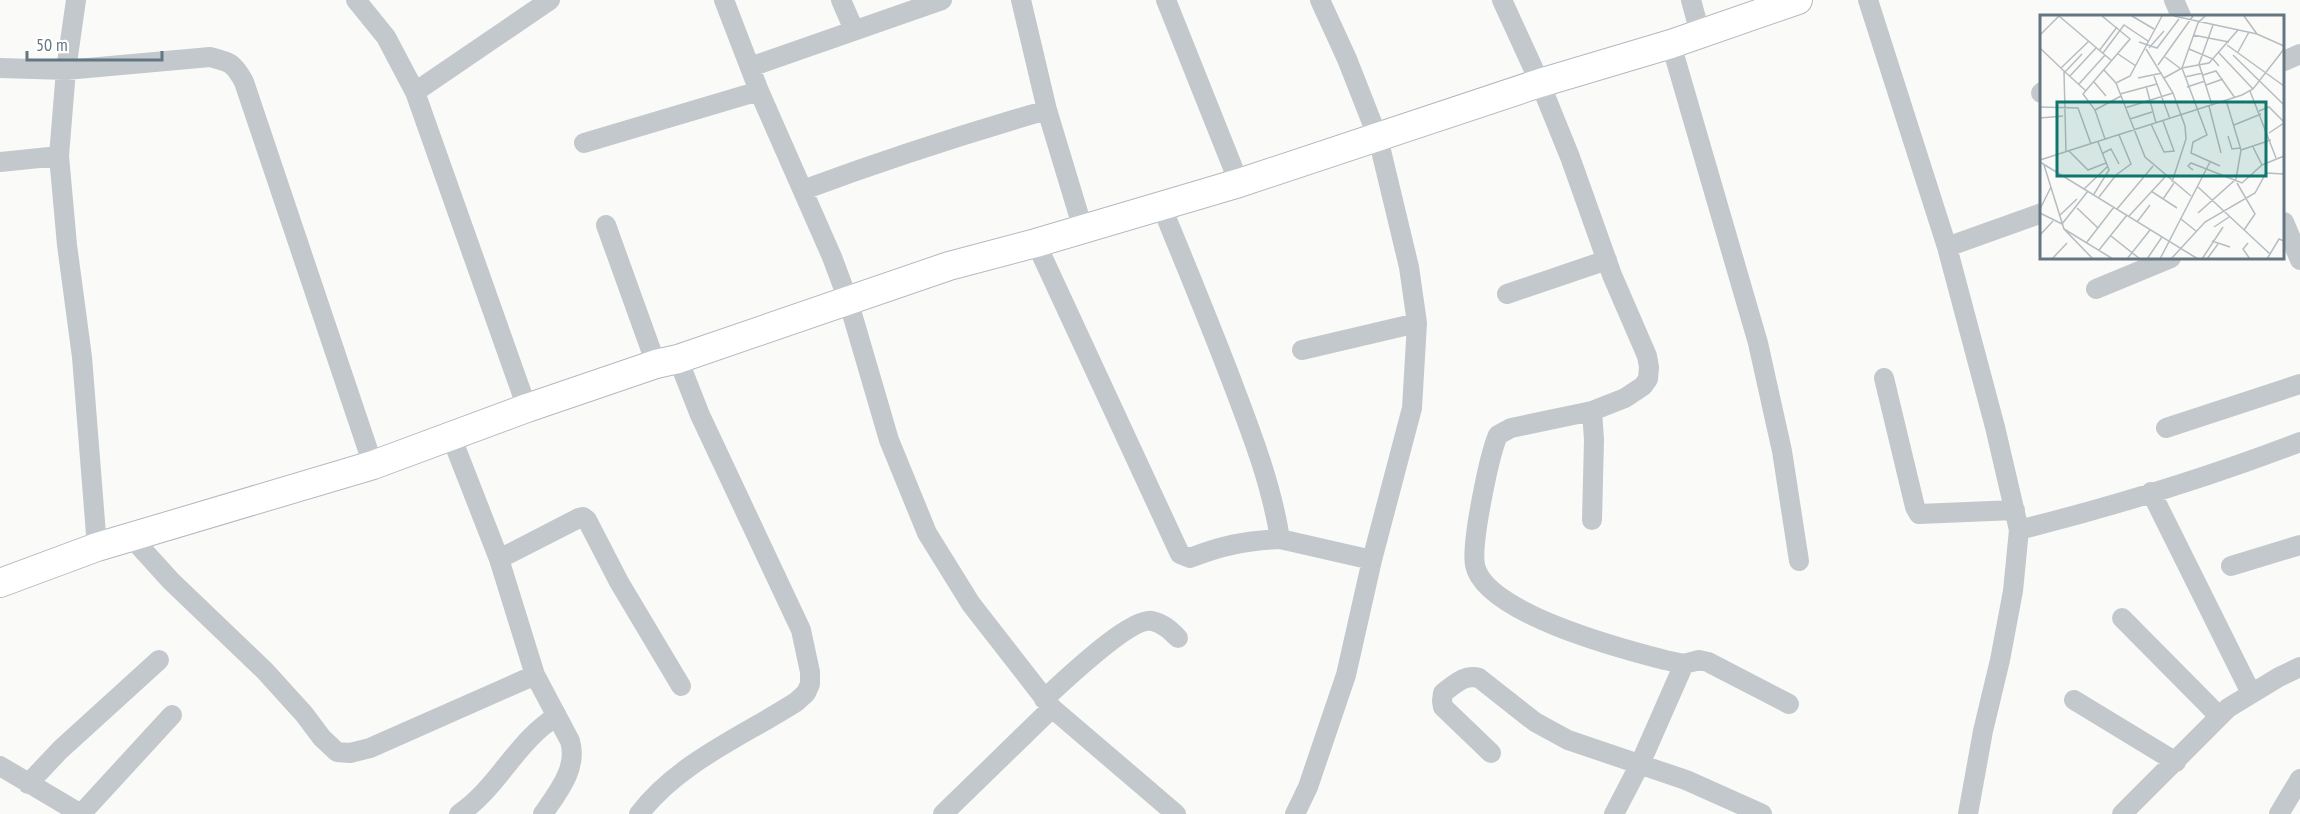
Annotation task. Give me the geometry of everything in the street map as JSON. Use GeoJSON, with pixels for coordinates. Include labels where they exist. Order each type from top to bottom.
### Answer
{"type":"FeatureCollection","features":[{"type":"Feature","properties":{"kind":"street"},"geometry":{"type":"LineString","coordinates":[[76,0],[66,70],[59,156],[67,245],[82,357],[97,547]]}},
{"type":"Feature","properties":{"kind":"street"},"geometry":{"type":"LineString","coordinates":[[356,0],[386,37],[414,92],[527,408]]}},
{"type":"Feature","properties":{"kind":"street"},"geometry":{"type":"LineString","coordinates":[[414,92],[550,0]]}},
{"type":"Feature","properties":{"kind":"street"},"geometry":{"type":"LineString","coordinates":[[724,0],[759,91],[848,300],[889,440],[927,533],[971,604],[1048,704],[1176,814]]}},
{"type":"Feature","properties":{"kind":"street"},"geometry":{"type":"LineString","coordinates":[[841,0],[854,30]]}},
{"type":"Feature","properties":{"kind":"street"},"geometry":{"type":"LineString","coordinates":[[750,67],[942,0]]}},
{"type":"Feature","properties":{"kind":"street"},"geometry":{"type":"LineString","coordinates":[[1021,0],[1047,110],[1083,229]]}},
{"type":"Feature","properties":{"kind":"street"},"geometry":{"type":"LineString","coordinates":[[1166,0],[1239,183]]}},
{"type":"Feature","properties":{"kind":"street"},"geometry":{"type":"LineString","coordinates":[[1295,814],[1308,787],[1346,675],[1372,560],[1412,408],[1417,322],[1409,267],[1378,138],[1347,59],[1320,0]]}},
{"type":"Feature","properties":{"kind":"street"},"geometry":{"type":"LineString","coordinates":[[1502,0],[1540,82],[1607,260],[1647,356],[1648,379],[1643,386],[1625,398],[1592,411],[1510,428],[1498,435],[1490,461],[1475,545],[1475,566],[1485,584],[1511,604],[1539,620],[1639,653],[1684,664],[1699,660],[1708,662],[1789,704]]}},
{"type":"Feature","properties":{"kind":"street"},"geometry":{"type":"LineString","coordinates":[[1690,0],[1700,33]]}},
{"type":"Feature","properties":{"kind":"street"},"geometry":{"type":"LineString","coordinates":[[0,583],[97,547],[373,465],[527,408],[949,266],[1036,243],[1239,183],[1540,82],[1671,44],[1798,0]]}},
{"type":"Feature","properties":{"kind":"street"},"geometry":{"type":"LineString","coordinates":[[1868,0],[1947,247],[2019,530],[2013,591],[1968,814]]}},
{"type":"Feature","properties":{"kind":"street"},"geometry":{"type":"LineString","coordinates":[[2174,0],[2181,15]]}},
{"type":"Feature","properties":{"kind":"street"},"geometry":{"type":"LineString","coordinates":[[1671,44],[1758,343],[1782,451],[1799,561]]}},
{"type":"Feature","properties":{"kind":"street"},"geometry":{"type":"LineString","coordinates":[[2285,60],[2300,54]]}},
{"type":"Feature","properties":{"kind":"street"},"geometry":{"type":"LineString","coordinates":[[0,68],[66,70],[210,57],[227,61],[237,68],[244,82],[373,465]]}},
{"type":"Feature","properties":{"kind":"street"},"geometry":{"type":"LineString","coordinates":[[584,143],[759,91]]}},
{"type":"Feature","properties":{"kind":"street"},"geometry":{"type":"LineString","coordinates":[[803,190],[907,152],[1047,110]]}},
{"type":"Feature","properties":{"kind":"street"},"geometry":{"type":"LineString","coordinates":[[0,162],[59,156]]}},
{"type":"Feature","properties":{"kind":"street"},"geometry":{"type":"LineString","coordinates":[[1161,205],[1251,434],[1272,499],[1280,539]]}},
{"type":"Feature","properties":{"kind":"street"},"geometry":{"type":"LineString","coordinates":[[1947,247],[2040,214]]}},
{"type":"Feature","properties":{"kind":"street"},"geometry":{"type":"LineString","coordinates":[[606,225],[667,362],[700,415],[801,630],[810,672],[810,684],[806,693],[796,702],[700,758],[639,814]]}},
{"type":"Feature","properties":{"kind":"street"},"geometry":{"type":"LineString","coordinates":[[2285,226],[2300,260]]}},
{"type":"Feature","properties":{"kind":"street"},"geometry":{"type":"LineString","coordinates":[[1036,243],[1180,554],[1190,558],[1221,546],[1280,539],[1372,560]]}},
{"type":"Feature","properties":{"kind":"street"},"geometry":{"type":"LineString","coordinates":[[1507,294],[1607,260]]}},
{"type":"Feature","properties":{"kind":"street"},"geometry":{"type":"LineString","coordinates":[[2096,289],[2166,260]]}},
{"type":"Feature","properties":{"kind":"street"},"geometry":{"type":"LineString","coordinates":[[1302,350],[1417,322]]}},
{"type":"Feature","properties":{"kind":"street"},"geometry":{"type":"LineString","coordinates":[[1884,378],[1917,511],[1924,515],[2015,510]]}},
{"type":"Feature","properties":{"kind":"street"},"geometry":{"type":"LineString","coordinates":[[2166,428],[2300,384]]}},
{"type":"Feature","properties":{"kind":"street"},"geometry":{"type":"LineString","coordinates":[[1592,411],[1594,440],[1592,520]]}},
{"type":"Feature","properties":{"kind":"street"},"geometry":{"type":"LineString","coordinates":[[451,436],[499,559],[535,675],[573,752],[570,769],[561,789],[543,814]]}},
{"type":"Feature","properties":{"kind":"street"},"geometry":{"type":"LineString","coordinates":[[2019,530],[2094,511],[2300,442]]}},
{"type":"Feature","properties":{"kind":"street"},"geometry":{"type":"LineString","coordinates":[[2151,492],[2251,693]]}},
{"type":"Feature","properties":{"kind":"street"},"geometry":{"type":"LineString","coordinates":[[499,559],[584,517],[619,582],[681,686]]}},
{"type":"Feature","properties":{"kind":"street"},"geometry":{"type":"LineString","coordinates":[[132,538],[171,581],[265,671],[304,714],[322,738],[337,752],[350,753],[370,748],[535,675]]}},
{"type":"Feature","properties":{"kind":"street"},"geometry":{"type":"LineString","coordinates":[[2231,566],[2300,545]]}},
{"type":"Feature","properties":{"kind":"street"},"geometry":{"type":"LineString","coordinates":[[2122,618],[2219,716]]}},
{"type":"Feature","properties":{"kind":"street"},"geometry":{"type":"LineString","coordinates":[[943,814],[1115,638],[1140,621],[1152,621],[1167,627],[1178,638]]}},
{"type":"Feature","properties":{"kind":"street"},"geometry":{"type":"LineString","coordinates":[[28,784],[60,750],[159,660]]}},
{"type":"Feature","properties":{"kind":"street"},"geometry":{"type":"LineString","coordinates":[[1614,814],[1640,764],[1684,664]]}},
{"type":"Feature","properties":{"kind":"street"},"geometry":{"type":"LineString","coordinates":[[2122,814],[2219,716],[2251,693],[2300,667]]}},
{"type":"Feature","properties":{"kind":"street"},"geometry":{"type":"LineString","coordinates":[[1491,753],[1443,707],[1443,693],[1461,679],[1471,676],[1479,678],[1535,722],[1568,740],[1686,780],[1762,814]]}},
{"type":"Feature","properties":{"kind":"street"},"geometry":{"type":"LineString","coordinates":[[2074,700],[2176,762]]}},
{"type":"Feature","properties":{"kind":"street"},"geometry":{"type":"LineString","coordinates":[[0,766],[81,814],[172,715]]}},
{"type":"Feature","properties":{"kind":"street"},"geometry":{"type":"LineString","coordinates":[[459,814],[484,793],[540,726],[556,716]]}},
{"type":"Feature","properties":{"kind":"street"},"geometry":{"type":"LineString","coordinates":[[2279,814],[2300,779]]}}]}
